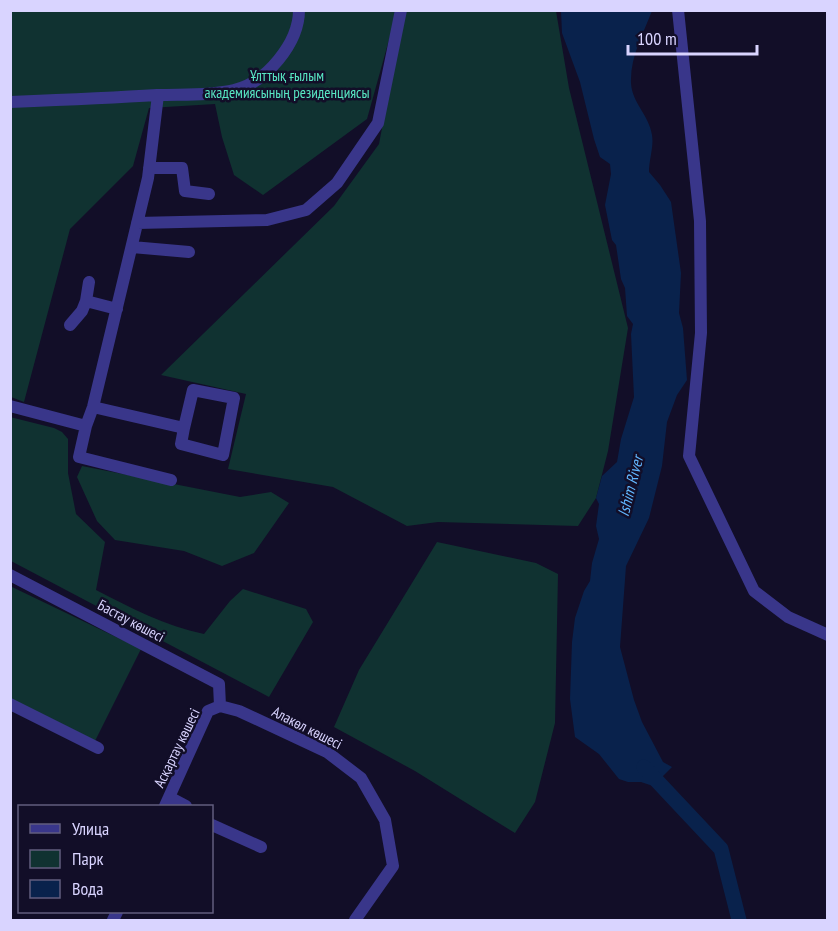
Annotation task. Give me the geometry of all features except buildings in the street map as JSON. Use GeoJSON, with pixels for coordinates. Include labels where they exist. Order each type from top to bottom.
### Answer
{"type":"FeatureCollection","features":[{"type":"Feature","properties":{"kind":"street"},"geometry":{"type":"LineString","coordinates":[[10,102],[235,90],[260,78],[289,48],[299,21],[299,10]]}},
{"type":"Feature","properties":{"kind":"street"},"geometry":{"type":"LineString","coordinates":[[137,223],[267,220],[306,210],[337,183],[378,123],[401,10]]}},
{"type":"Feature","properties":{"kind":"street"},"geometry":{"type":"LineString","coordinates":[[678,10],[700,221],[701,333],[688,456],[754,591],[788,617],[828,635]]}},
{"type":"Feature","properties":{"kind":"street"},"geometry":{"type":"LineString","coordinates":[[158,95],[149,168],[132,247],[79,457],[171,480]]}},
{"type":"Feature","properties":{"kind":"street"},"geometry":{"type":"LineString","coordinates":[[149,168],[182,168],[185,191],[209,194]]}},
{"type":"Feature","properties":{"kind":"street"},"geometry":{"type":"LineString","coordinates":[[132,247],[189,252]]}},
{"type":"Feature","properties":{"kind":"street"},"geometry":{"type":"LineString","coordinates":[[70,325],[82,311],[89,282]]}},
{"type":"Feature","properties":{"kind":"street"},"geometry":{"type":"LineString","coordinates":[[86,301],[117,309]]}},
{"type":"Feature","properties":{"kind":"street"},"geometry":{"type":"LineString","coordinates":[[193,390],[234,398],[223,455],[181,444],[184,428],[193,390]]}},
{"type":"Feature","properties":{"kind":"street"},"geometry":{"type":"LineString","coordinates":[[10,406],[86,426]]}},
{"type":"Feature","properties":{"kind":"street"},"geometry":{"type":"LineString","coordinates":[[93,407],[184,428]]}},
{"type":"Feature","properties":{"kind":"street","name":"Бастау көшесі"},"geometry":{"type":"LineString","coordinates":[[10,575],[219,684],[220,706]]}},
{"type":"Feature","properties":{"kind":"street"},"geometry":{"type":"LineString","coordinates":[[10,704],[98,748]]}},
{"type":"Feature","properties":{"kind":"street","name":"Асқартау көшесі"},"geometry":{"type":"LineString","coordinates":[[167,802],[208,711],[220,706]]}},
{"type":"Feature","properties":{"kind":"street","name":"Алакөл көшесі"},"geometry":{"type":"LineString","coordinates":[[220,706],[240,711],[327,752],[361,778],[385,820],[393,866],[355,921]]}},
{"type":"Feature","properties":{"kind":"street"},"geometry":{"type":"LineString","coordinates":[[213,825],[261,847]]}},
{"type":"Feature","properties":{"kind":"green space","name":"Ұлттық ғылым академиясының резиденциясы"},"geometry":{"type":"Polygon","coordinates":[[[11,11],[397,11],[367,119],[263,195],[234,175],[215,104],[149,108],[133,166],[70,229],[24,402],[11,397],[11,11]]]}},
{"type":"Feature","properties":{"kind":"green space"},"geometry":{"type":"Polygon","coordinates":[[[404,11],[556,11],[569,88],[628,328],[608,451],[596,498],[578,526],[438,522],[407,526],[333,487],[228,469],[246,394],[161,375],[334,206],[379,144],[404,11]]]}},
{"type":"Feature","properties":{"kind":"green space"},"geometry":{"type":"Polygon","coordinates":[[[10,417],[54,428],[68,439],[68,473],[76,514],[105,542],[96,590],[162,621],[204,634],[230,601],[243,589],[306,609],[313,622],[269,697],[11,561],[10,417]]]}},
{"type":"Feature","properties":{"kind":"green space"},"geometry":{"type":"Polygon","coordinates":[[[82,466],[240,497],[271,492],[289,503],[254,553],[222,566],[184,551],[115,540],[97,521],[77,477],[82,466]]]}},
{"type":"Feature","properties":{"kind":"green space"},"geometry":{"type":"Polygon","coordinates":[[[437,542],[536,563],[558,574],[555,723],[535,802],[515,833],[415,771],[334,727],[359,670],[437,542]]]}},
{"type":"Feature","properties":{"kind":"green space"},"geometry":{"type":"Polygon","coordinates":[[[10,586],[141,649],[95,741],[11,699],[10,586]]]}},
{"type":"Feature","properties":{"kind":"water"},"geometry":{"type":"Polygon","coordinates":[[[561,11],[652,11],[635,55],[631,83],[634,97],[648,121],[652,135],[649,172],[671,202],[681,273],[679,313],[683,328],[687,380],[677,395],[667,422],[662,466],[649,518],[626,566],[620,647],[642,722],[663,762],[672,767],[653,786],[619,779],[599,754],[575,737],[570,699],[575,618],[584,591],[590,581],[592,563],[599,539],[596,526],[599,504],[596,498],[602,476],[617,462],[621,439],[634,397],[631,334],[633,324],[627,316],[625,288],[605,205],[611,174],[610,164],[600,157],[594,139],[580,82],[562,33],[561,11]]]}},
{"type":"Feature","properties":{"kind":"waterway","name":"Ishim River"},"geometry":{"type":"LineString","coordinates":[[644,767],[721,849],[739,920]]}}]}
